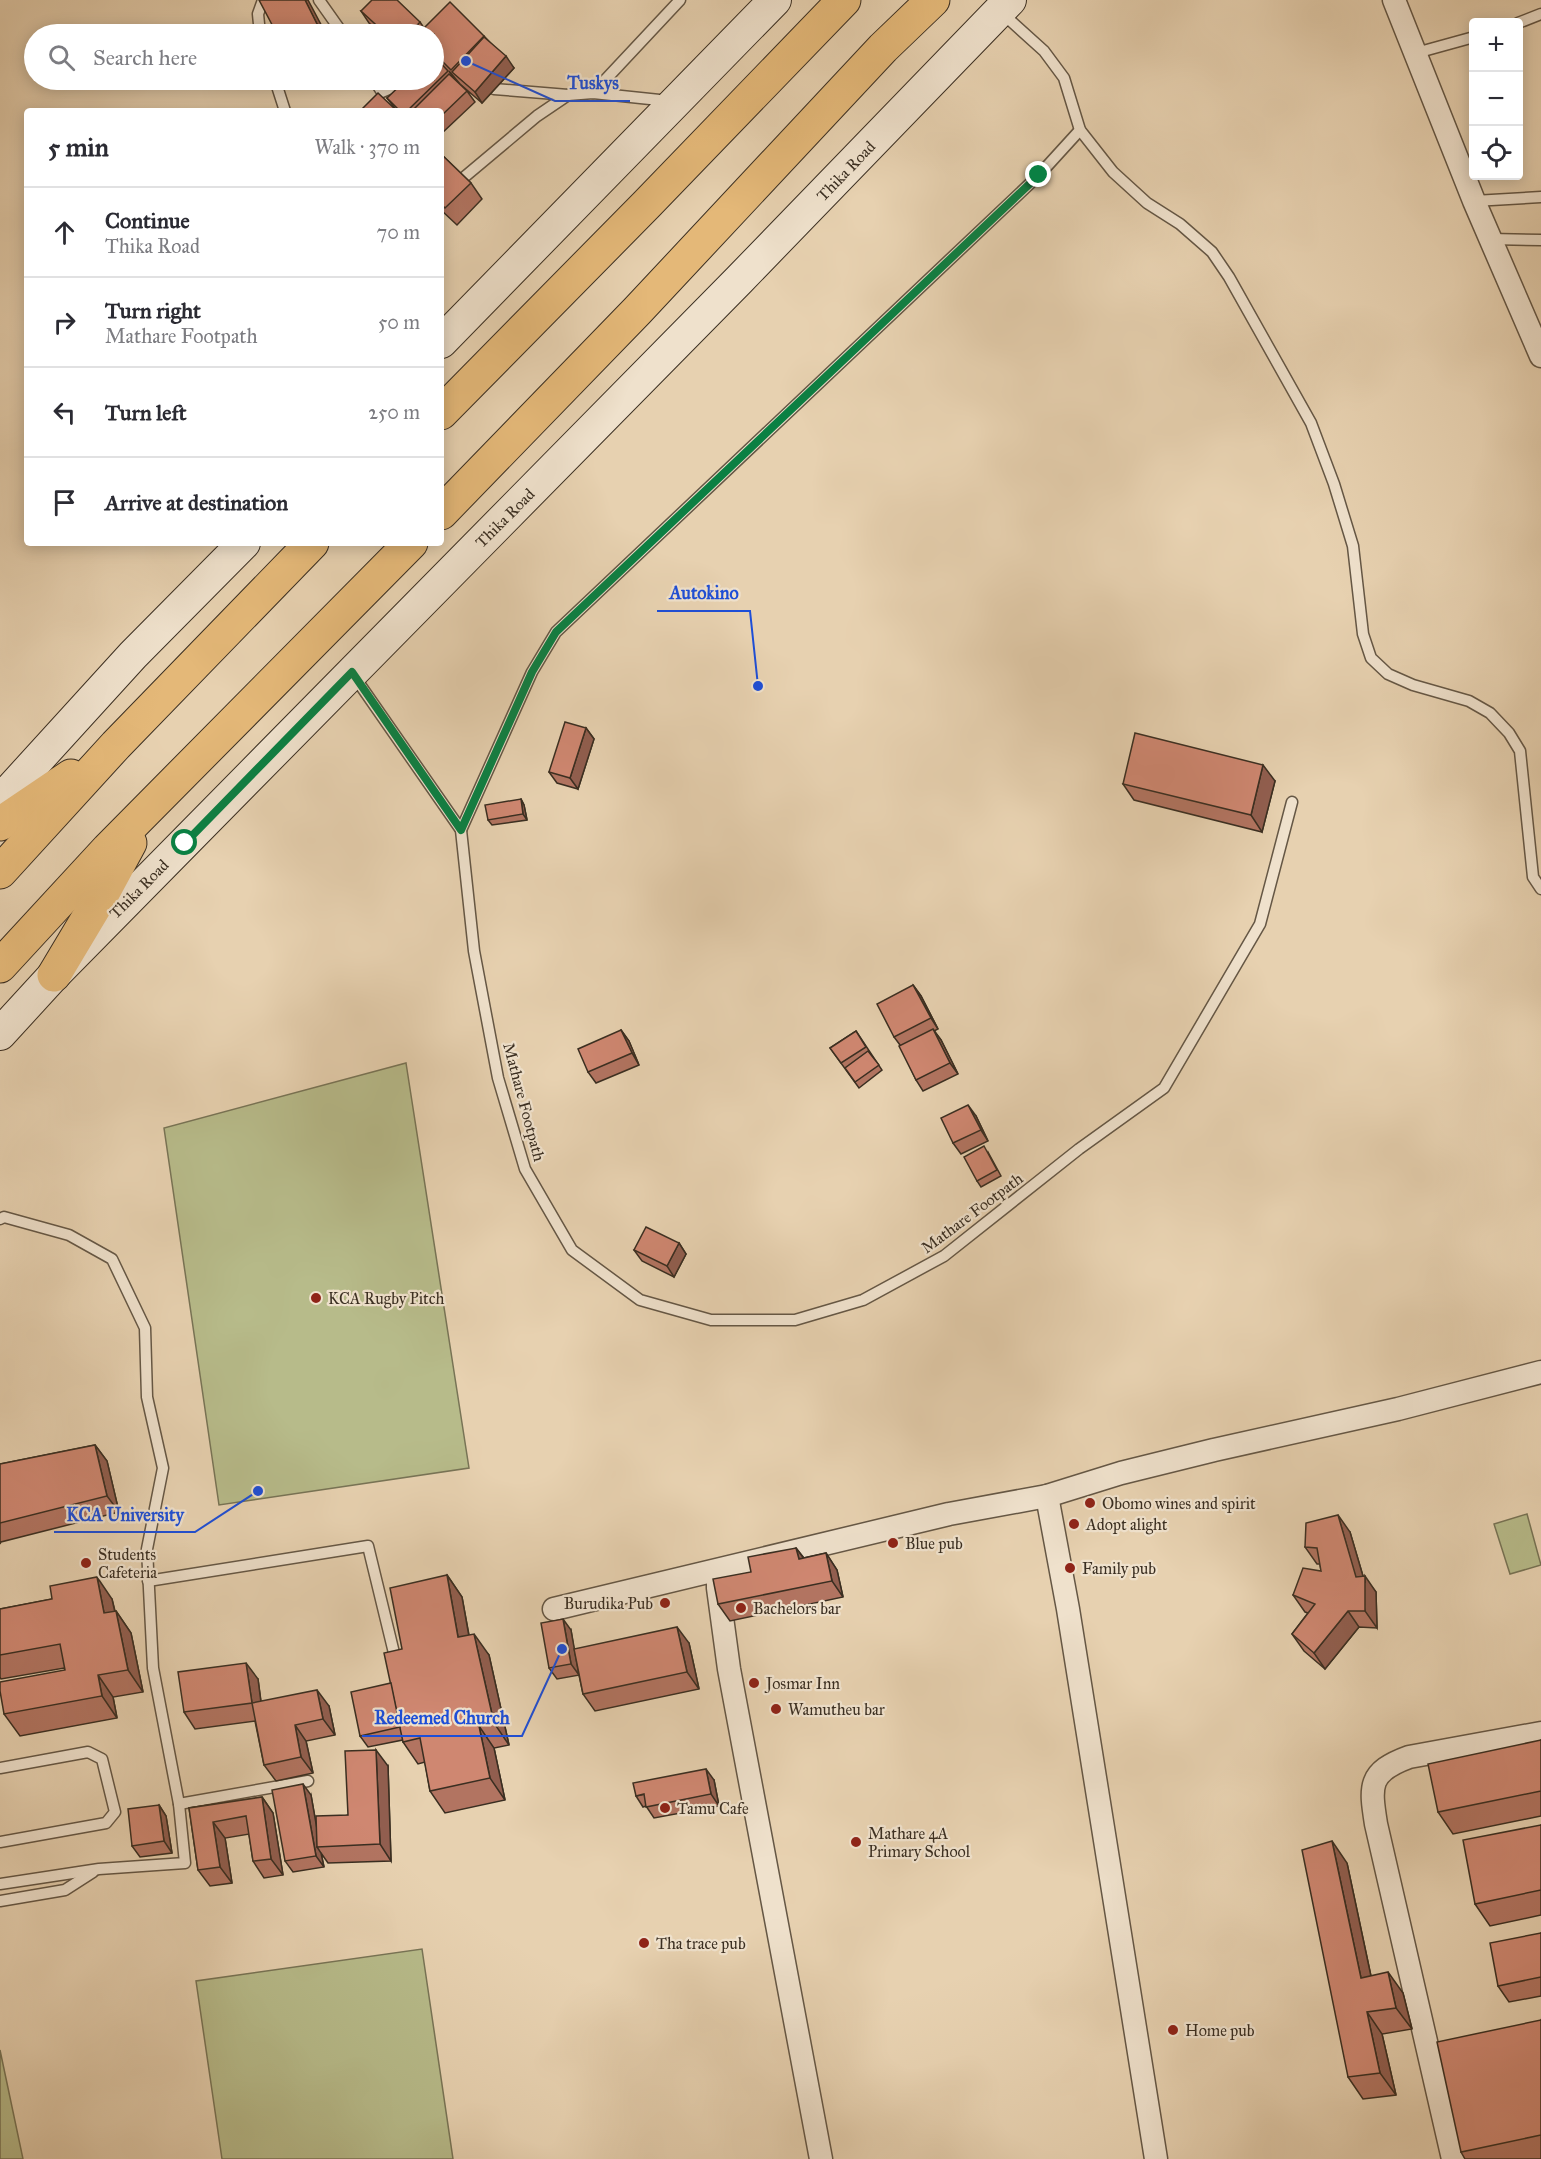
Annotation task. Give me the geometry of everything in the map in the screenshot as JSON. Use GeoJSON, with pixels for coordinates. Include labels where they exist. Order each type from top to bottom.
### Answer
{"type":"FeatureCollection","features":[{"type":"Feature","properties":{"kind":"highway"},"geometry":{"type":"LineString","coordinates":[[444,410],[647,204],[843,0]]}},
{"type":"Feature","properties":{"kind":"highway"},"geometry":{"type":"LineString","coordinates":[[444,510],[637,311],[883,48],[933,0]]}},
{"type":"Feature","properties":{"kind":"highway"},"geometry":{"type":"LineString","coordinates":[[0,872],[116,745],[309,546]]}},
{"type":"Feature","properties":{"kind":"highway"},"geometry":{"type":"LineString","coordinates":[[0,966],[149,807],[408,546]]}},
{"type":"Feature","properties":{"kind":"highway"},"geometry":{"type":"LineString","coordinates":[[0,824],[116,745]]}},
{"type":"Feature","properties":{"kind":"highway"},"geometry":{"type":"LineString","coordinates":[[54,975],[104,893],[149,807]]}},
{"type":"Feature","properties":{"kind":"main road"},"geometry":{"type":"LineString","coordinates":[[444,339],[775,0]]}},
{"type":"Feature","properties":{"kind":"main road","name":"Thika Road"},"geometry":{"type":"LineString","coordinates":[[0,1034],[54,975],[769,249],[1004,5]]}},
{"type":"Feature","properties":{"kind":"main road"},"geometry":{"type":"LineString","coordinates":[[0,801],[133,655],[241,546]]}},
{"type":"Feature","properties":{"kind":"street"},"geometry":{"type":"LineString","coordinates":[[1394,0],[1474,201],[1541,356]]}},
{"type":"Feature","properties":{"kind":"street"},"geometry":{"type":"LineString","coordinates":[[554,1609],[949,1514],[1047,1496],[1152,1466],[1398,1409],[1541,1372]]}},
{"type":"Feature","properties":{"kind":"street"},"geometry":{"type":"LineString","coordinates":[[1047,1496],[1070,1620],[1156,2159]]}},
{"type":"Feature","properties":{"kind":"street"},"geometry":{"type":"LineString","coordinates":[[718,1571],[718,1588],[731,1680],[821,2159]]}},
{"type":"Feature","properties":{"kind":"street"},"geometry":{"type":"LineString","coordinates":[[1453,2159],[1376,1824],[1373,1786],[1379,1773],[1389,1764],[1408,1757],[1541,1733]]}},
{"type":"Feature","properties":{"kind":"lane"},"geometry":{"type":"LineString","coordinates":[[259,24],[258,14],[263,0]]}},
{"type":"Feature","properties":{"kind":"lane"},"geometry":{"type":"LineString","coordinates":[[319,0],[336,24]]}},
{"type":"Feature","properties":{"kind":"lane"},"geometry":{"type":"LineString","coordinates":[[592,93],[680,0]]}},
{"type":"Feature","properties":{"kind":"lane"},"geometry":{"type":"LineString","coordinates":[[1004,5],[1064,78],[1080,130],[1113,172],[1147,203],[1180,224],[1212,252],[1229,277],[1311,423],[1335,484],[1353,546],[1363,634],[1371,658],[1388,674],[1413,685],[1469,701],[1490,713],[1509,733],[1520,752],[1533,877],[1541,889]]}},
{"type":"Feature","properties":{"kind":"lane"},"geometry":{"type":"LineString","coordinates":[[1523,21],[1541,14]]}},
{"type":"Feature","properties":{"kind":"lane"},"geometry":{"type":"LineString","coordinates":[[1416,53],[1469,38]]}},
{"type":"Feature","properties":{"kind":"lane"},"geometry":{"type":"LineString","coordinates":[[495,89],[568,95],[592,93],[674,102]]}},
{"type":"Feature","properties":{"kind":"lane"},"geometry":{"type":"LineString","coordinates":[[278,90],[284,108]]}},
{"type":"Feature","properties":{"kind":"lane"},"geometry":{"type":"LineString","coordinates":[[377,90],[379,95],[389,90]]}},
{"type":"Feature","properties":{"kind":"lane"},"geometry":{"type":"LineString","coordinates":[[462,179],[537,116],[568,95]]}},
{"type":"Feature","properties":{"kind":"lane"},"geometry":{"type":"LineString","coordinates":[[461,830],[532,672],[556,632],[1039,175],[1080,130]]}},
{"type":"Feature","properties":{"kind":"lane"},"geometry":{"type":"LineString","coordinates":[[1474,201],[1541,197]]}},
{"type":"Feature","properties":{"kind":"lane"},"geometry":{"type":"LineString","coordinates":[[1490,239],[1541,240]]}},
{"type":"Feature","properties":{"kind":"lane","name":"Mathare Footpath"},"geometry":{"type":"LineString","coordinates":[[352,672],[461,830],[474,951],[498,1078],[525,1169],[572,1250],[640,1300],[711,1320],[795,1320],[863,1300],[944,1256],[1079,1149],[1164,1088],[1260,924],[1292,802]]}},
{"type":"Feature","properties":{"kind":"lane"},"geometry":{"type":"LineString","coordinates":[[0,1219],[4,1217],[69,1235],[112,1259],[145,1328],[147,1397],[163,1468],[147,1549],[153,1668],[179,1804],[185,1863],[99,1869],[0,1884]]}},
{"type":"Feature","properties":{"kind":"lane"},"geometry":{"type":"LineString","coordinates":[[148,1581],[368,1546],[394,1653]]}},
{"type":"Feature","properties":{"kind":"lane"},"geometry":{"type":"LineString","coordinates":[[0,1768],[88,1752],[102,1759],[115,1812],[106,1823],[0,1842]]}},
{"type":"Feature","properties":{"kind":"lane"},"geometry":{"type":"LineString","coordinates":[[179,1804],[308,1781]]}},
{"type":"Feature","properties":{"kind":"lane"},"geometry":{"type":"LineString","coordinates":[[0,1901],[65,1890],[99,1869]]}},
{"type":"Feature","properties":{"kind":"green space","name":"KCA Rugby Pitch"},"geometry":{"type":"Polygon","coordinates":[[[406,1063],[469,1468],[219,1505],[164,1128],[406,1063]]]}},
{"type":"Feature","properties":{"kind":"green space"},"geometry":{"type":"Polygon","coordinates":[[[1527,1514],[1541,1565],[1510,1574],[1494,1524],[1527,1514]]]}},
{"type":"Feature","properties":{"kind":"green space"},"geometry":{"type":"Polygon","coordinates":[[[422,1949],[453,2159],[222,2159],[196,1981],[422,1949]]]}},
{"type":"Feature","properties":{"kind":"green space"},"geometry":{"type":"Polygon","coordinates":[[[0,2050],[23,2159],[0,2159],[0,2050]]]}},
{"type":"Feature","properties":{"kind":"building"},"geometry":{"type":"Polygon","coordinates":[[[259,0],[305,0],[317,24],[272,24],[259,0]]]}},
{"type":"Feature","properties":{"kind":"building"},"geometry":{"type":"Polygon","coordinates":[[[372,0],[397,0],[420,22],[418,24],[375,24],[361,11],[372,0]]]}},
{"type":"Feature","properties":{"kind":"building"},"geometry":{"type":"Polygon","coordinates":[[[450,2],[484,36],[451,70],[444,63],[444,24],[428,24],[450,2]]]}},
{"type":"Feature","properties":{"kind":"building"},"geometry":{"type":"Polygon","coordinates":[[[484,37],[506,56],[475,92],[452,72],[484,37]]]}},
{"type":"Feature","properties":{"kind":"building"},"geometry":{"type":"Polygon","coordinates":[[[449,74],[467,91],[444,113],[444,108],[415,108],[433,90],[444,90],[444,79],[449,74]]]}},
{"type":"Feature","properties":{"kind":"building"},"geometry":{"type":"Polygon","coordinates":[[[395,90],[429,90],[410,108],[397,108],[387,98],[395,90]]]}},
{"type":"Feature","properties":{"kind":"building"},"geometry":{"type":"Polygon","coordinates":[[[378,93],[394,108],[363,108],[378,93]]]}},
{"type":"Feature","properties":{"kind":"building"},"geometry":{"type":"Polygon","coordinates":[[[444,157],[471,183],[444,207],[444,157]]]}},
{"type":"Feature","properties":{"kind":"building"},"geometry":{"type":"Polygon","coordinates":[[[565,722],[586,728],[570,778],[549,772],[565,722]]]}},
{"type":"Feature","properties":{"kind":"building"},"geometry":{"type":"Polygon","coordinates":[[[1135,733],[1263,765],[1251,815],[1123,784],[1135,733]]]}},
{"type":"Feature","properties":{"kind":"building"},"geometry":{"type":"Polygon","coordinates":[[[521,799],[523,814],[488,820],[485,805],[521,799]]]}},
{"type":"Feature","properties":{"kind":"building"},"geometry":{"type":"Polygon","coordinates":[[[913,985],[931,1018],[894,1037],[877,1004],[913,985]]]}},
{"type":"Feature","properties":{"kind":"building"},"geometry":{"type":"Polygon","coordinates":[[[933,1029],[950,1063],[916,1080],[899,1046],[933,1029]]]}},
{"type":"Feature","properties":{"kind":"building"},"geometry":{"type":"Polygon","coordinates":[[[621,1030],[632,1053],[588,1072],[578,1049],[621,1030]]]}},
{"type":"Feature","properties":{"kind":"building"},"geometry":{"type":"Polygon","coordinates":[[[856,1031],[866,1047],[841,1063],[830,1048],[856,1031]]]}},
{"type":"Feature","properties":{"kind":"building"},"geometry":{"type":"Polygon","coordinates":[[[868,1051],[879,1065],[855,1082],[845,1068],[868,1051]]]}},
{"type":"Feature","properties":{"kind":"building"},"geometry":{"type":"Polygon","coordinates":[[[968,1105],[981,1130],[953,1143],[941,1118],[968,1105]]]}},
{"type":"Feature","properties":{"kind":"building"},"geometry":{"type":"Polygon","coordinates":[[[984,1146],[997,1170],[977,1181],[964,1157],[984,1146]]]}},
{"type":"Feature","properties":{"kind":"building"},"geometry":{"type":"Polygon","coordinates":[[[646,1227],[679,1243],[667,1266],[634,1250],[646,1227]]]}},
{"type":"Feature","properties":{"kind":"building"},"geometry":{"type":"Polygon","coordinates":[[[95,1445],[107,1496],[0,1523],[0,1464],[95,1445]]]}},
{"type":"Feature","properties":{"kind":"building"},"geometry":{"type":"Polygon","coordinates":[[[1338,1515],[1356,1577],[1365,1576],[1365,1611],[1348,1611],[1314,1653],[1292,1634],[1315,1604],[1293,1595],[1303,1568],[1321,1571],[1317,1548],[1305,1547],[1306,1523],[1338,1515]]]}},
{"type":"Feature","properties":{"kind":"building"},"geometry":{"type":"Polygon","coordinates":[[[796,1548],[799,1559],[826,1553],[832,1581],[718,1604],[713,1579],[751,1572],[748,1557],[796,1548]]]}},
{"type":"Feature","properties":{"kind":"building"},"geometry":{"type":"Polygon","coordinates":[[[447,1575],[458,1637],[474,1634],[494,1723],[479,1726],[490,1778],[430,1791],[420,1738],[403,1742],[384,1653],[402,1649],[390,1588],[447,1575]]]}},
{"type":"Feature","properties":{"kind":"building"},"geometry":{"type":"Polygon","coordinates":[[[97,1577],[104,1613],[116,1611],[128,1670],[98,1675],[102,1696],[4,1714],[0,1682],[65,1670],[60,1644],[0,1655],[0,1609],[52,1599],[50,1586],[97,1577]]]}},
{"type":"Feature","properties":{"kind":"building"},"geometry":{"type":"Polygon","coordinates":[[[563,1619],[571,1664],[549,1668],[541,1623],[563,1619]]]}},
{"type":"Feature","properties":{"kind":"building"},"geometry":{"type":"Polygon","coordinates":[[[677,1627],[687,1672],[583,1694],[574,1649],[677,1627]]]}},
{"type":"Feature","properties":{"kind":"building"},"geometry":{"type":"Polygon","coordinates":[[[246,1663],[252,1703],[184,1712],[178,1672],[246,1663]]]}},
{"type":"Feature","properties":{"kind":"building"},"geometry":{"type":"Polygon","coordinates":[[[391,1683],[400,1727],[360,1736],[351,1692],[391,1683]]]}},
{"type":"Feature","properties":{"kind":"building"},"geometry":{"type":"Polygon","coordinates":[[[317,1690],[323,1719],[295,1725],[301,1757],[264,1765],[252,1703],[317,1690]]]}},
{"type":"Feature","properties":{"kind":"building"},"geometry":{"type":"Polygon","coordinates":[[[1541,1740],[1541,1791],[1438,1812],[1428,1764],[1541,1740]]]}},
{"type":"Feature","properties":{"kind":"building"},"geometry":{"type":"Polygon","coordinates":[[[376,1750],[380,1844],[317,1847],[316,1816],[348,1815],[345,1751],[376,1750]]]}},
{"type":"Feature","properties":{"kind":"building"},"geometry":{"type":"Polygon","coordinates":[[[706,1769],[711,1794],[646,1807],[644,1794],[636,1796],[633,1783],[706,1769]]]}},
{"type":"Feature","properties":{"kind":"building"},"geometry":{"type":"Polygon","coordinates":[[[303,1784],[316,1856],[285,1861],[272,1790],[303,1784]]]}},
{"type":"Feature","properties":{"kind":"building"},"geometry":{"type":"Polygon","coordinates":[[[262,1797],[271,1859],[253,1861],[246,1816],[213,1822],[220,1867],[198,1870],[189,1808],[262,1797]]]}},
{"type":"Feature","properties":{"kind":"building"},"geometry":{"type":"Polygon","coordinates":[[[159,1805],[164,1841],[132,1846],[128,1809],[159,1805]]]}},
{"type":"Feature","properties":{"kind":"building"},"geometry":{"type":"Polygon","coordinates":[[[1541,1825],[1541,1890],[1475,1904],[1463,1840],[1541,1825]]]}},
{"type":"Feature","properties":{"kind":"building"},"geometry":{"type":"Polygon","coordinates":[[[1332,1841],[1361,1978],[1388,1972],[1396,2008],[1367,2012],[1380,2073],[1348,2077],[1302,1850],[1332,1841]]]}},
{"type":"Feature","properties":{"kind":"building"},"geometry":{"type":"Polygon","coordinates":[[[1541,1933],[1541,1977],[1498,1986],[1490,1943],[1541,1933]]]}},
{"type":"Feature","properties":{"kind":"building"},"geometry":{"type":"Polygon","coordinates":[[[1541,2020],[1541,2135],[1461,2152],[1437,2042],[1541,2020]]]}},
{"type":"Feature","properties":{"kind":"place","name":"Tuskys"},"geometry":{"type":"Point","coordinates":[466,61]}},
{"type":"Feature","properties":{"kind":"place","name":"Autokino"},"geometry":{"type":"Point","coordinates":[758,686]}},
{"type":"Feature","properties":{"kind":"place","name":"KCA Rugby Pitch"},"geometry":{"type":"Point","coordinates":[316,1298]}},
{"type":"Feature","properties":{"kind":"place","name":"KCA University"},"geometry":{"type":"Point","coordinates":[258,1491]}},
{"type":"Feature","properties":{"kind":"place","name":"Obomo wines and spirit"},"geometry":{"type":"Point","coordinates":[1090,1503]}},
{"type":"Feature","properties":{"kind":"place","name":"Adopt alight"},"geometry":{"type":"Point","coordinates":[1074,1524]}},
{"type":"Feature","properties":{"kind":"place","name":"Blue pub"},"geometry":{"type":"Point","coordinates":[893,1543]}},
{"type":"Feature","properties":{"kind":"place","name":"Students Cafeteria"},"geometry":{"type":"Point","coordinates":[86,1563]}},
{"type":"Feature","properties":{"kind":"place","name":"Family pub"},"geometry":{"type":"Point","coordinates":[1070,1568]}},
{"type":"Feature","properties":{"kind":"place","name":"Burudika Pub"},"geometry":{"type":"Point","coordinates":[665,1603]}},
{"type":"Feature","properties":{"kind":"place","name":"Bachelors bar"},"geometry":{"type":"Point","coordinates":[741,1608]}},
{"type":"Feature","properties":{"kind":"place","name":"Redeemed Church"},"geometry":{"type":"Point","coordinates":[562,1649]}},
{"type":"Feature","properties":{"kind":"place","name":"Josmar Inn"},"geometry":{"type":"Point","coordinates":[754,1683]}},
{"type":"Feature","properties":{"kind":"place","name":"Wamutheu bar"},"geometry":{"type":"Point","coordinates":[776,1709]}},
{"type":"Feature","properties":{"kind":"place","name":"Tamu Cafe"},"geometry":{"type":"Point","coordinates":[665,1808]}},
{"type":"Feature","properties":{"kind":"place","name":"Mathare 4A Primary School"},"geometry":{"type":"Point","coordinates":[856,1842]}},
{"type":"Feature","properties":{"kind":"place","name":"Tha trace pub"},"geometry":{"type":"Point","coordinates":[644,1943]}},
{"type":"Feature","properties":{"kind":"place","name":"Home pub"},"geometry":{"type":"Point","coordinates":[1173,2030]}},
{"type":"Feature","properties":{"kind":"route"},"geometry":{"type":"LineString","coordinates":[[185,843],[352,672],[461,830],[532,672],[556,632],[1039,175]]}}]}
